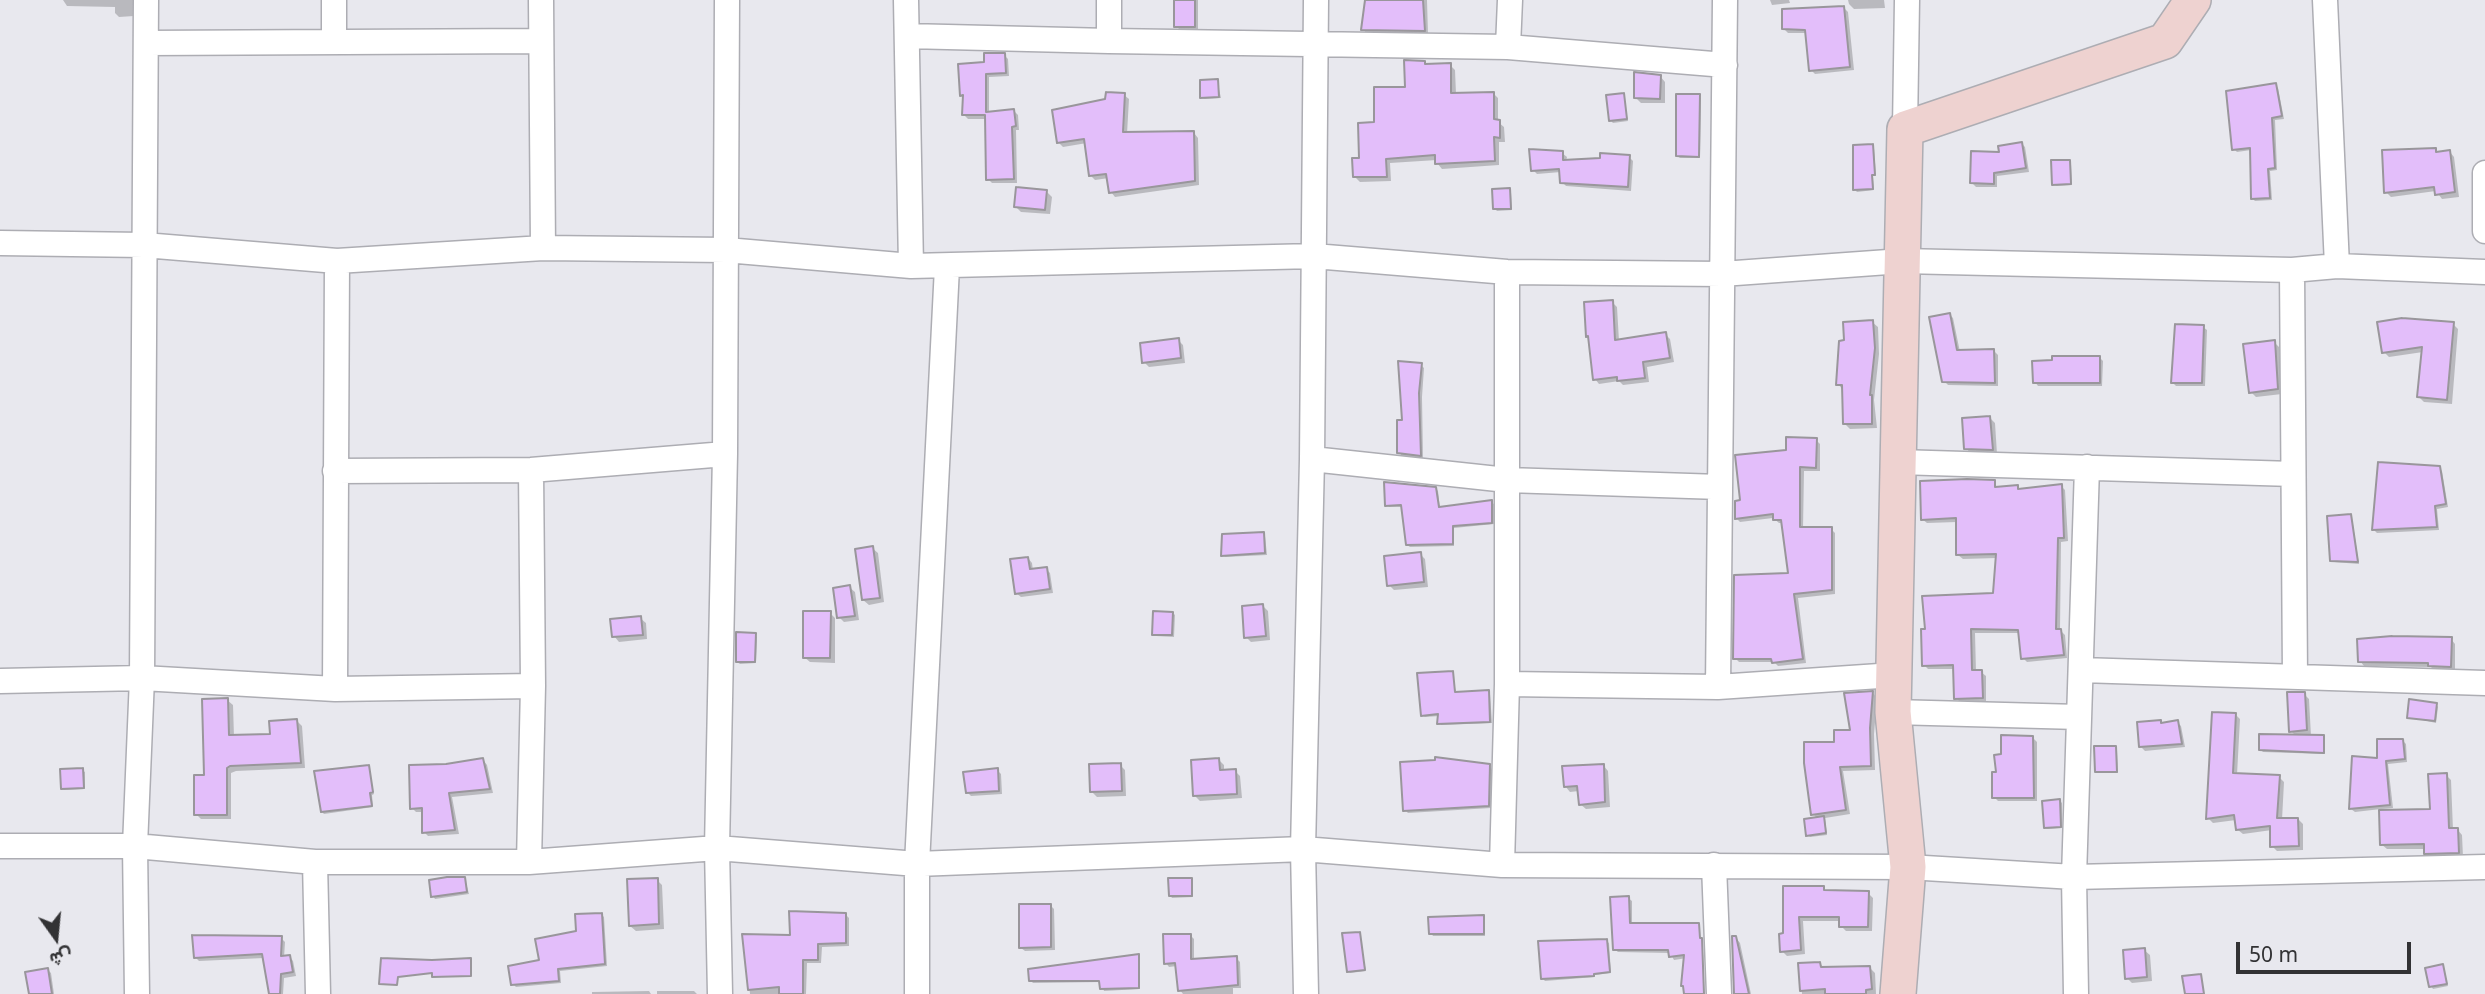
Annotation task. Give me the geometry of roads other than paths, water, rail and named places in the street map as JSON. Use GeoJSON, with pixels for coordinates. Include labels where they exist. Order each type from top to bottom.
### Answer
{"type":"FeatureCollection","features":[{"type":"Feature","properties":{"kind":"street"},"geometry":{"type":"LineString","coordinates":[[137,994],[135,846],[142,678],[146,0]]}},
{"type":"Feature","properties":{"kind":"street"},"geometry":{"type":"LineString","coordinates":[[334,0],[334,42]]}},
{"type":"Feature","properties":{"kind":"street"},"geometry":{"type":"LineString","coordinates":[[541,0],[543,248]]}},
{"type":"Feature","properties":{"kind":"street"},"geometry":{"type":"LineString","coordinates":[[720,994],[717,848],[725,454],[727,0]]}},
{"type":"Feature","properties":{"kind":"street"},"geometry":{"type":"LineString","coordinates":[[906,0],[911,266]]}},
{"type":"Feature","properties":{"kind":"street"},"geometry":{"type":"LineString","coordinates":[[1109,0],[1109,41]]}},
{"type":"Feature","properties":{"kind":"street"},"geometry":{"type":"LineString","coordinates":[[1306,994],[1303,849],[1312,459],[1316,0]]}},
{"type":"Feature","properties":{"kind":"street"},"geometry":{"type":"LineString","coordinates":[[1508,47],[1510,0]]}},
{"type":"Feature","properties":{"kind":"street"},"geometry":{"type":"LineString","coordinates":[[1718,687],[1725,0]]}},
{"type":"Feature","properties":{"kind":"street"},"geometry":{"type":"LineString","coordinates":[[1898,994],[1908,867],[1893,712],[1907,0]]}},
{"type":"Feature","properties":{"kind":"street"},"geometry":{"type":"LineString","coordinates":[[1905,129],[2165,41],[2193,0]]}},
{"type":"Feature","properties":{"kind":"street"},"geometry":{"type":"LineString","coordinates":[[2325,0],[2337,266]]}},
{"type":"Feature","properties":{"kind":"street"},"geometry":{"type":"LineString","coordinates":[[907,36],[1508,47],[1725,65]]}},
{"type":"Feature","properties":{"kind":"street"},"geometry":{"type":"LineString","coordinates":[[146,43],[541,41]]}},
{"type":"Feature","properties":{"kind":"street"},"geometry":{"type":"LineString","coordinates":[[2485,173],[2485,231]]}},
{"type":"Feature","properties":{"kind":"street"},"geometry":{"type":"LineString","coordinates":[[0,243],[145,245],[337,261],[543,248],[726,250],[947,267],[1314,256],[1507,272],[1722,274],[1902,261],[2292,270],[2337,266],[2485,272]]}},
{"type":"Feature","properties":{"kind":"street"},"geometry":{"type":"LineString","coordinates":[[335,689],[337,261]]}},
{"type":"Feature","properties":{"kind":"street"},"geometry":{"type":"LineString","coordinates":[[917,994],[918,864],[947,267]]}},
{"type":"Feature","properties":{"kind":"street"},"geometry":{"type":"LineString","coordinates":[[2292,270],[2295,677]]}},
{"type":"Feature","properties":{"kind":"street"},"geometry":{"type":"LineString","coordinates":[[1502,865],[1507,684],[1507,272]]}},
{"type":"Feature","properties":{"kind":"street"},"geometry":{"type":"LineString","coordinates":[[335,471],[531,470],[725,454]]}},
{"type":"Feature","properties":{"kind":"street"},"geometry":{"type":"LineString","coordinates":[[1312,459],[1507,480],[1720,487]]}},
{"type":"Feature","properties":{"kind":"street"},"geometry":{"type":"LineString","coordinates":[[1898,462],[2293,474]]}},
{"type":"Feature","properties":{"kind":"street"},"geometry":{"type":"LineString","coordinates":[[2076,994],[2074,877],[2087,467]]}},
{"type":"Feature","properties":{"kind":"street"},"geometry":{"type":"LineString","coordinates":[[529,862],[533,686],[531,470]]}},
{"type":"Feature","properties":{"kind":"street"},"geometry":{"type":"LineString","coordinates":[[2081,670],[2485,683]]}},
{"type":"Feature","properties":{"kind":"street"},"geometry":{"type":"LineString","coordinates":[[1507,684],[1718,687],[1894,675]]}},
{"type":"Feature","properties":{"kind":"street"},"geometry":{"type":"LineString","coordinates":[[0,681],[142,678],[335,689],[533,686]]}},
{"type":"Feature","properties":{"kind":"street"},"geometry":{"type":"LineString","coordinates":[[1893,712],[2079,717]]}},
{"type":"Feature","properties":{"kind":"street"},"geometry":{"type":"LineString","coordinates":[[0,846],[135,846],[315,862],[529,862],[717,848],[918,864],[1303,849],[1502,865],[1908,867],[2074,877],[2485,867]]}},
{"type":"Feature","properties":{"kind":"street"},"geometry":{"type":"LineString","coordinates":[[315,862],[318,994]]}},
{"type":"Feature","properties":{"kind":"street"},"geometry":{"type":"LineString","coordinates":[[1714,865],[1719,994]]}}]}
